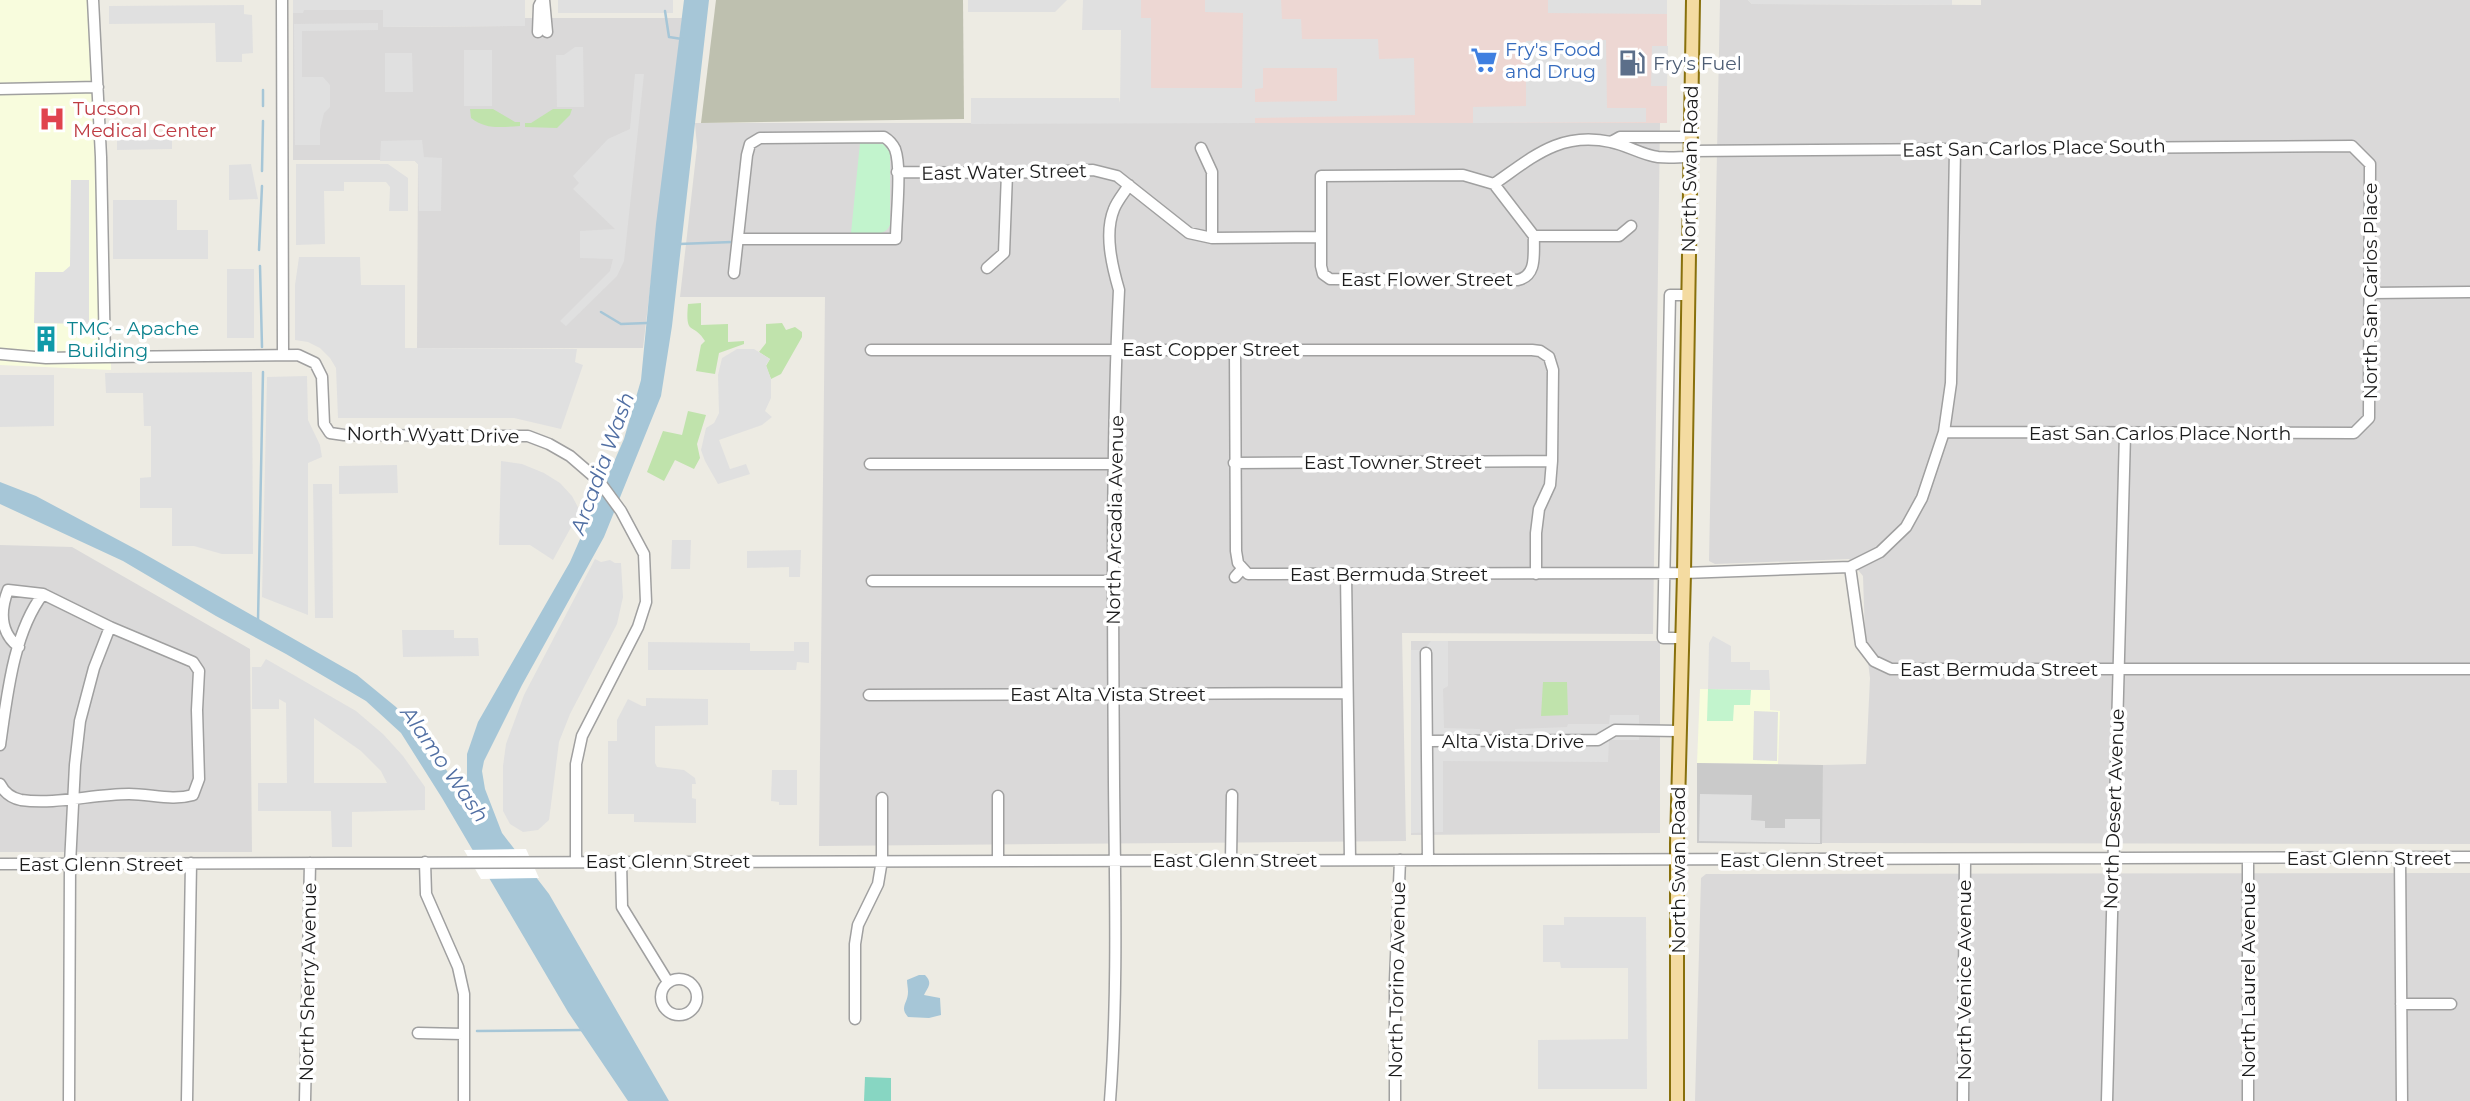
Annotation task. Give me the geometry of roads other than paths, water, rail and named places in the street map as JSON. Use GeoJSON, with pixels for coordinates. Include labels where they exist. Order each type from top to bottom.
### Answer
{"type":"FeatureCollection","features":[{"type":"Feature","properties":{"kind":"main road","name":"North Swan Road"},"geometry":{"type":"LineString","coordinates":[[1677,1101],[1677,860],[1693,0]]}},
{"type":"Feature","properties":{"kind":"street"},"geometry":{"type":"LineString","coordinates":[[93,0],[105,357]]}},
{"type":"Feature","properties":{"kind":"street"},"geometry":{"type":"LineString","coordinates":[[282,0],[283,354]]}},
{"type":"Feature","properties":{"kind":"street"},"geometry":{"type":"LineString","coordinates":[[543,0],[538,6],[543,32]]}},
{"type":"Feature","properties":{"kind":"street"},"geometry":{"type":"LineString","coordinates":[[0,89],[98,87]]}},
{"type":"Feature","properties":{"kind":"street","name":"East Water Street"},"geometry":{"type":"LineString","coordinates":[[738,239],[750,144],[760,138],[884,137],[891,141],[896,152],[897,173],[1093,170],[1117,176],[1189,233],[1212,238],[1320,237]]}},
{"type":"Feature","properties":{"kind":"street"},"geometry":{"type":"LineString","coordinates":[[1612,142],[1620,137],[1690,137]]}},
{"type":"Feature","properties":{"kind":"street"},"geometry":{"type":"LineString","coordinates":[[1494,184],[1546,148],[1581,138],[1612,142],[1656,157],[1690,154]]}},
{"type":"Feature","properties":{"kind":"street","name":"East San Carlos Place South"},"geometry":{"type":"LineString","coordinates":[[1690,154],[2352,146],[2370,164]]}},
{"type":"Feature","properties":{"kind":"street"},"geometry":{"type":"LineString","coordinates":[[1200,148],[1212,172],[1212,238]]}},
{"type":"Feature","properties":{"kind":"street"},"geometry":{"type":"LineString","coordinates":[[1850,568],[1880,552],[1906,527],[1922,498],[1944,432],[1951,383],[1955,149]]}},
{"type":"Feature","properties":{"kind":"street","name":"North San Carlos Place"},"geometry":{"type":"LineString","coordinates":[[2369,418],[2370,164]]}},
{"type":"Feature","properties":{"kind":"street"},"geometry":{"type":"LineString","coordinates":[[734,273],[738,239],[896,239],[897,173]]}},
{"type":"Feature","properties":{"kind":"street"},"geometry":{"type":"LineString","coordinates":[[987,268],[1004,253],[1007,173]]}},
{"type":"Feature","properties":{"kind":"street"},"geometry":{"type":"LineString","coordinates":[[1320,237],[1321,176],[1463,175],[1494,184],[1534,236],[1619,236],[1632,226]]}},
{"type":"Feature","properties":{"kind":"street","name":"North Arcadia Avenue"},"geometry":{"type":"LineString","coordinates":[[1110,1101],[1115,860],[1114,581],[1119,290],[1110,257],[1110,239],[1113,210],[1129,185]]}},
{"type":"Feature","properties":{"kind":"street","name":"East Flower Street"},"geometry":{"type":"LineString","coordinates":[[1320,237],[1321,270],[1330,279],[1502,280],[1521,279],[1531,272],[1534,236]]}},
{"type":"Feature","properties":{"kind":"street"},"geometry":{"type":"LineString","coordinates":[[2370,293],[2470,292]]}},
{"type":"Feature","properties":{"kind":"street"},"geometry":{"type":"LineString","coordinates":[[1682,638],[1663,638],[1663,573],[1670,295],[1688,295]]}},
{"type":"Feature","properties":{"kind":"street","name":"East Copper Street"},"geometry":{"type":"LineString","coordinates":[[871,350],[1117,348],[1532,350],[1553,353],[1552,461]]}},
{"type":"Feature","properties":{"kind":"street"},"geometry":{"type":"LineString","coordinates":[[1234,463],[1235,349]]}},
{"type":"Feature","properties":{"kind":"street","name":"North Wyatt Drive"},"geometry":{"type":"LineString","coordinates":[[0,354],[46,358],[298,355],[315,363],[322,377],[324,424],[330,433],[528,436],[570,456],[599,481],[621,511],[643,554],[646,602],[638,627],[582,736],[576,764],[576,861]]}},
{"type":"Feature","properties":{"kind":"street","name":"East San Carlos Place North"},"geometry":{"type":"LineString","coordinates":[[1944,432],[2354,433],[2369,418]]}},
{"type":"Feature","properties":{"kind":"street","name":"North Desert Avenue"},"geometry":{"type":"LineString","coordinates":[[2107,1101],[2125,434]]}},
{"type":"Feature","properties":{"kind":"street"},"geometry":{"type":"LineString","coordinates":[[1536,574],[1539,509],[1550,485],[1552,461]]}},
{"type":"Feature","properties":{"kind":"street","name":"East Towner Street"},"geometry":{"type":"LineString","coordinates":[[1234,463],[1552,461]]}},
{"type":"Feature","properties":{"kind":"street","name":"East Bermuda Street"},"geometry":{"type":"LineString","coordinates":[[1234,463],[1236,558],[1240,573],[1684,573],[1850,568],[1861,645],[1874,661],[1891,669],[2470,669]]}},
{"type":"Feature","properties":{"kind":"street"},"geometry":{"type":"LineString","coordinates":[[870,464],[1115,464]]}},
{"type":"Feature","properties":{"kind":"street"},"geometry":{"type":"LineString","coordinates":[[1346,574],[1350,860]]}},
{"type":"Feature","properties":{"kind":"street"},"geometry":{"type":"LineString","coordinates":[[872,581],[1114,581]]}},
{"type":"Feature","properties":{"kind":"street"},"geometry":{"type":"LineString","coordinates":[[2,788],[19,800],[126,794],[179,799],[193,795],[199,779],[197,710],[200,671],[193,662],[110,627],[43,594],[8,590],[1,603],[2,626],[7,639],[19,647]]}},
{"type":"Feature","properties":{"kind":"street"},"geometry":{"type":"LineString","coordinates":[[0,745],[9,683],[19,647],[33,607],[43,594]]}},
{"type":"Feature","properties":{"kind":"street"},"geometry":{"type":"LineString","coordinates":[[69,1101],[70,864],[73,799],[80,721],[94,668],[110,627]]}},
{"type":"Feature","properties":{"kind":"street"},"geometry":{"type":"LineString","coordinates":[[1426,653],[1428,860]]}},
{"type":"Feature","properties":{"kind":"street","name":"East Alta Vista Street"},"geometry":{"type":"LineString","coordinates":[[869,695],[1346,693]]}},
{"type":"Feature","properties":{"kind":"street","name":"Alta Vista Drive"},"geometry":{"type":"LineString","coordinates":[[1427,741],[1598,740],[1615,730],[1679,731]]}},
{"type":"Feature","properties":{"kind":"street"},"geometry":{"type":"LineString","coordinates":[[1231,860],[1232,795]]}},
{"type":"Feature","properties":{"kind":"street"},"geometry":{"type":"LineString","coordinates":[[998,796],[998,860]]}},
{"type":"Feature","properties":{"kind":"street"},"geometry":{"type":"LineString","coordinates":[[855,1019],[855,944],[858,925],[878,884],[882,860],[882,798]]}},
{"type":"Feature","properties":{"kind":"street","name":"East Glenn Street"},"geometry":{"type":"LineString","coordinates":[[0,864],[2470,857]]}},
{"type":"Feature","properties":{"kind":"street","name":"North Laurel Avenue"},"geometry":{"type":"LineString","coordinates":[[2248,858],[2248,1101]]}},
{"type":"Feature","properties":{"kind":"street"},"geometry":{"type":"LineString","coordinates":[[2400,858],[2402,1101]]}},
{"type":"Feature","properties":{"kind":"street","name":"North Torino Avenue"},"geometry":{"type":"LineString","coordinates":[[1395,1101],[1395,981],[1400,860]]}},
{"type":"Feature","properties":{"kind":"street","name":"North Venice Avenue"},"geometry":{"type":"LineString","coordinates":[[1963,1101],[1965,860]]}},
{"type":"Feature","properties":{"kind":"street"},"geometry":{"type":"LineString","coordinates":[[621,861],[622,907],[668,982]]}},
{"type":"Feature","properties":{"kind":"street"},"geometry":{"type":"LineString","coordinates":[[425,862],[426,894],[458,967],[464,994],[464,1101]]}},
{"type":"Feature","properties":{"kind":"street"},"geometry":{"type":"LineString","coordinates":[[187,1101],[191,863]]}},
{"type":"Feature","properties":{"kind":"street","name":"North Sherry Avenue"},"geometry":{"type":"LineString","coordinates":[[305,1101],[310,863]]}},
{"type":"Feature","properties":{"kind":"street"},"geometry":{"type":"LineString","coordinates":[[2401,1003],[2451,1003]]}},
{"type":"Feature","properties":{"kind":"street"},"geometry":{"type":"LineString","coordinates":[[418,1033],[463,1034]]}},
{"type":"Feature","properties":{"kind":"water"},"geometry":{"type":"Polygon","coordinates":[[[684,0],[709,0],[672,326],[661,396],[604,537],[522,685],[484,761],[482,771],[485,789],[502,833],[549,894],[669,1101],[628,1101],[568,1012],[401,733],[366,701],[286,654],[123,561],[0,504],[0,482],[36,496],[141,552],[357,675],[396,707],[427,741],[459,789],[467,781],[467,754],[478,722],[570,562],[624,439],[641,380],[656,224],[684,0]]]}},
{"type":"Feature","properties":{"kind":"water"},"geometry":{"type":"Polygon","coordinates":[[[925,975],[929,980],[924,995],[940,998],[941,1015],[929,1018],[908,1017],[905,1014],[907,980],[925,975]]]}},
{"type":"Feature","properties":{"kind":"waterway"},"geometry":{"type":"LineString","coordinates":[[665,11],[669,37],[682,39]]}},
{"type":"Feature","properties":{"kind":"waterway"},"geometry":{"type":"LineString","coordinates":[[263,90],[263,106]]}},
{"type":"Feature","properties":{"kind":"waterway"},"geometry":{"type":"LineString","coordinates":[[262,171],[263,121]]}},
{"type":"Feature","properties":{"kind":"waterway"},"geometry":{"type":"LineString","coordinates":[[259,250],[262,186]]}},
{"type":"Feature","properties":{"kind":"waterway"},"geometry":{"type":"LineString","coordinates":[[679,244],[732,242]]}},
{"type":"Feature","properties":{"kind":"waterway"},"geometry":{"type":"LineString","coordinates":[[260,266],[262,347]]}},
{"type":"Feature","properties":{"kind":"waterway"},"geometry":{"type":"LineString","coordinates":[[601,312],[621,324],[647,323]]}},
{"type":"Feature","properties":{"kind":"waterway"},"geometry":{"type":"LineString","coordinates":[[258,621],[263,372]]}},
{"type":"Feature","properties":{"kind":"waterway"},"geometry":{"type":"LineString","coordinates":[[477,1031],[582,1030]]}},
{"type":"Feature","properties":{"kind":"place","name":"Fry's Food and Drug"},"geometry":{"type":"Point","coordinates":[1484,60]}},
{"type":"Feature","properties":{"kind":"place","name":"Fry's Fuel"},"geometry":{"type":"Point","coordinates":[1632,63]}},
{"type":"Feature","properties":{"kind":"place","name":"Tucson Medical Center"},"geometry":{"type":"Point","coordinates":[52,119]}},
{"type":"Feature","properties":{"kind":"place","name":"TMC - Apache Building"},"geometry":{"type":"Point","coordinates":[46,339]}},
{"type":"Feature","properties":{"kind":"water label","name":"Arcadia Wash"},"geometry":{"type":"Point","coordinates":[602,463]}},
{"type":"Feature","properties":{"kind":"water label","name":"Alamo Wash"},"geometry":{"type":"Point","coordinates":[445,764]}}]}
